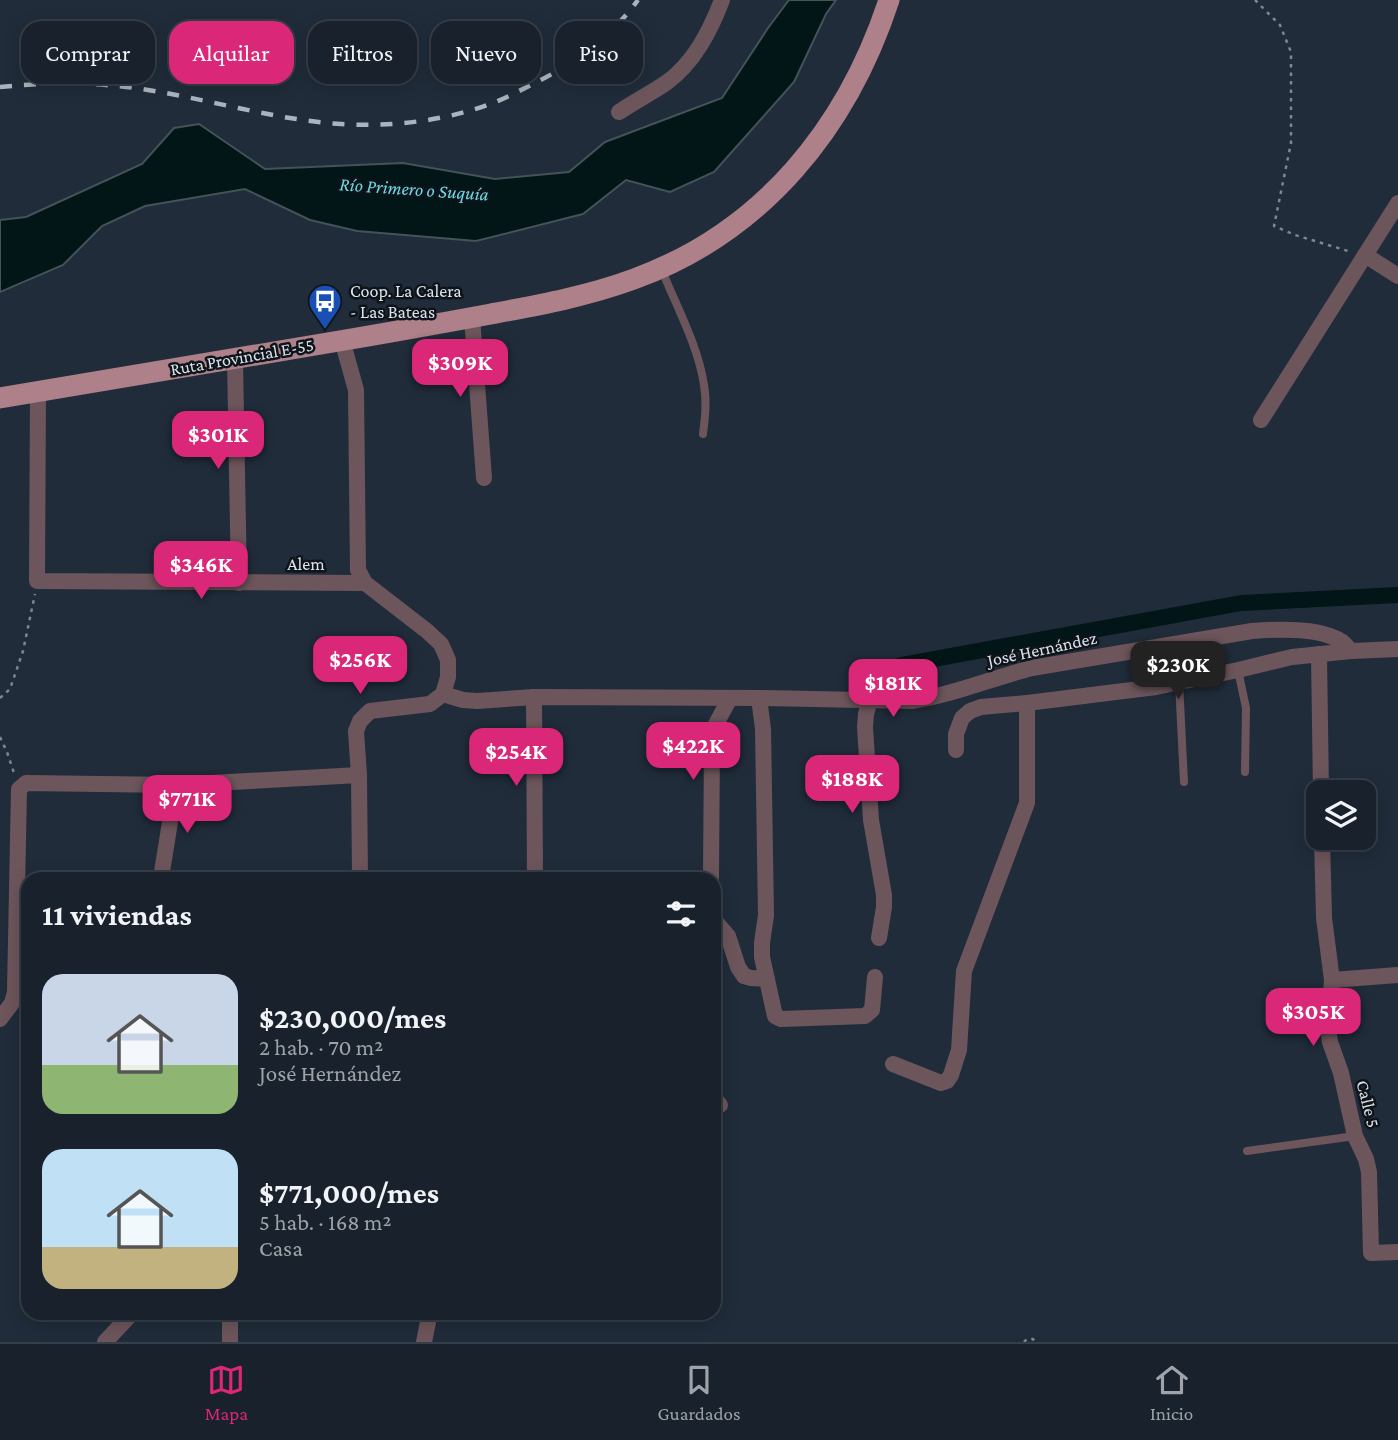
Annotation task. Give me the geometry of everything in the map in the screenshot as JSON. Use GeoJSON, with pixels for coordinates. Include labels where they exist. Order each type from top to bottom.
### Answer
{"type":"FeatureCollection","features":[{"type":"Feature","properties":{"kind":"main road","name":"Ruta Provincial E-55"},"geometry":{"type":"LineString","coordinates":[[0,398],[342,341],[580,296],[661,268],[704,245],[749,213],[789,178],[825,133],[856,80],[880,28],[889,0]]}},
{"type":"Feature","properties":{"kind":"street"},"geometry":{"type":"LineString","coordinates":[[619,112],[680,71],[708,33],[722,0]]}},
{"type":"Feature","properties":{"kind":"street"},"geometry":{"type":"LineString","coordinates":[[1261,420],[1398,203]]}},
{"type":"Feature","properties":{"kind":"street"},"geometry":{"type":"LineString","coordinates":[[1365,256],[1398,276]]}},
{"type":"Feature","properties":{"kind":"street"},"geometry":{"type":"LineString","coordinates":[[472,317],[484,478]]}},
{"type":"Feature","properties":{"kind":"street"},"geometry":{"type":"LineString","coordinates":[[342,341],[356,390],[358,570],[365,583],[427,631],[440,644],[448,660],[448,677],[443,694],[430,704],[370,711],[360,721],[356,731],[360,872]]}},
{"type":"Feature","properties":{"kind":"street"},"geometry":{"type":"LineString","coordinates":[[234,359],[239,583]]}},
{"type":"Feature","properties":{"kind":"street"},"geometry":{"type":"LineString","coordinates":[[37,581],[38,391]]}},
{"type":"Feature","properties":{"kind":"street","name":"Alem"},"geometry":{"type":"LineString","coordinates":[[37,581],[365,583]]}},
{"type":"Feature","properties":{"kind":"street","name":"José Hernández"},"geometry":{"type":"LineString","coordinates":[[443,694],[477,701],[534,697],[912,701],[932,698],[1032,668],[1252,631],[1278,629],[1329,636],[1342,641],[1351,651]]}},
{"type":"Feature","properties":{"kind":"street"},"geometry":{"type":"LineString","coordinates":[[956,750],[956,734],[962,718],[981,707],[1156,687],[1292,657],[1398,649]]}},
{"type":"Feature","properties":{"kind":"street"},"geometry":{"type":"LineString","coordinates":[[1320,654],[1321,780]]}},
{"type":"Feature","properties":{"kind":"street"},"geometry":{"type":"LineString","coordinates":[[534,697],[535,872]]}},
{"type":"Feature","properties":{"kind":"street"},"geometry":{"type":"LineString","coordinates":[[711,872],[712,740],[716,724],[730,698]]}},
{"type":"Feature","properties":{"kind":"street"},"geometry":{"type":"LineString","coordinates":[[759,698],[763,729],[766,915],[762,957],[775,1016],[782,1019],[864,1016],[872,1010],[875,976]]}},
{"type":"Feature","properties":{"kind":"street"},"geometry":{"type":"LineString","coordinates":[[870,700],[865,727],[871,820],[884,907],[879,938]]}},
{"type":"Feature","properties":{"kind":"street"},"geometry":{"type":"LineString","coordinates":[[893,1064],[940,1083],[951,1075],[957,1060],[964,971],[1027,803],[1027,703]]}},
{"type":"Feature","properties":{"kind":"street"},"geometry":{"type":"LineString","coordinates":[[0,1019],[12,1003],[15,992],[19,789],[26,783],[176,785],[359,775]]}},
{"type":"Feature","properties":{"kind":"street"},"geometry":{"type":"LineString","coordinates":[[162,872],[176,785]]}},
{"type":"Feature","properties":{"kind":"street","name":"Calle 5"},"geometry":{"type":"LineString","coordinates":[[1322,850],[1324,918],[1332,980],[1328,1015],[1330,1042],[1355,1136],[1369,1172],[1371,1252],[1398,1252]]}},
{"type":"Feature","properties":{"kind":"street"},"geometry":{"type":"LineString","coordinates":[[721,928],[728,936],[738,967],[744,976],[767,979]]}},
{"type":"Feature","properties":{"kind":"street"},"geometry":{"type":"LineString","coordinates":[[1332,980],[1398,975]]}},
{"type":"Feature","properties":{"kind":"street"},"geometry":{"type":"LineString","coordinates":[[105,1342],[125,1320]]}},
{"type":"Feature","properties":{"kind":"street"},"geometry":{"type":"LineString","coordinates":[[230,1320],[230,1342]]}},
{"type":"Feature","properties":{"kind":"street"},"geometry":{"type":"LineString","coordinates":[[424,1342],[428,1320]]}},
{"type":"Feature","properties":{"kind":"lane"},"geometry":{"type":"LineString","coordinates":[[661,268],[697,355],[704,386],[703,434]]}},
{"type":"Feature","properties":{"kind":"lane"},"geometry":{"type":"LineString","coordinates":[[1238,670],[1246,708],[1245,772]]}},
{"type":"Feature","properties":{"kind":"lane"},"geometry":{"type":"LineString","coordinates":[[1179,682],[1184,782]]}},
{"type":"Feature","properties":{"kind":"lane"},"geometry":{"type":"LineString","coordinates":[[1247,1151],[1355,1136]]}},
{"type":"Feature","properties":{"kind":"path"},"geometry":{"type":"LineString","coordinates":[[1255,0],[1280,25],[1291,52],[1291,143],[1274,226],[1365,256]]}},
{"type":"Feature","properties":{"kind":"path"},"geometry":{"type":"LineString","coordinates":[[0,698],[10,689],[23,652],[37,581]]}},
{"type":"Feature","properties":{"kind":"path"},"geometry":{"type":"LineString","coordinates":[[0,737],[19,789]]}},
{"type":"Feature","properties":{"kind":"path"},"geometry":{"type":"LineString","coordinates":[[1024,1342],[1032,1339],[1035,1342]]}},
{"type":"Feature","properties":{"kind":"water","name":"Río Primero o Suquía"},"geometry":{"type":"Polygon","coordinates":[[[789,0],[836,0],[826,14],[794,82],[714,172],[670,192],[626,180],[583,214],[476,241],[357,231],[310,220],[245,189],[145,206],[102,226],[63,265],[0,292],[0,220],[26,217],[142,164],[174,128],[199,124],[265,169],[403,163],[495,179],[569,172],[605,142],[722,98],[789,0]]]}},
{"type":"Feature","properties":{"kind":"waterway"},"geometry":{"type":"LineString","coordinates":[[901,665],[1241,603],[1398,595]]}},
{"type":"Feature","properties":{"kind":"railway"},"geometry":{"type":"LineString","coordinates":[[0,87],[111,85],[317,122],[360,125],[418,121],[493,103],[546,77],[603,38],[638,0]]}},
{"type":"Feature","properties":{"kind":"place","name":"Coop. La Calera - Las Bateas"},"geometry":{"type":"Point","coordinates":[325,331]}}]}
